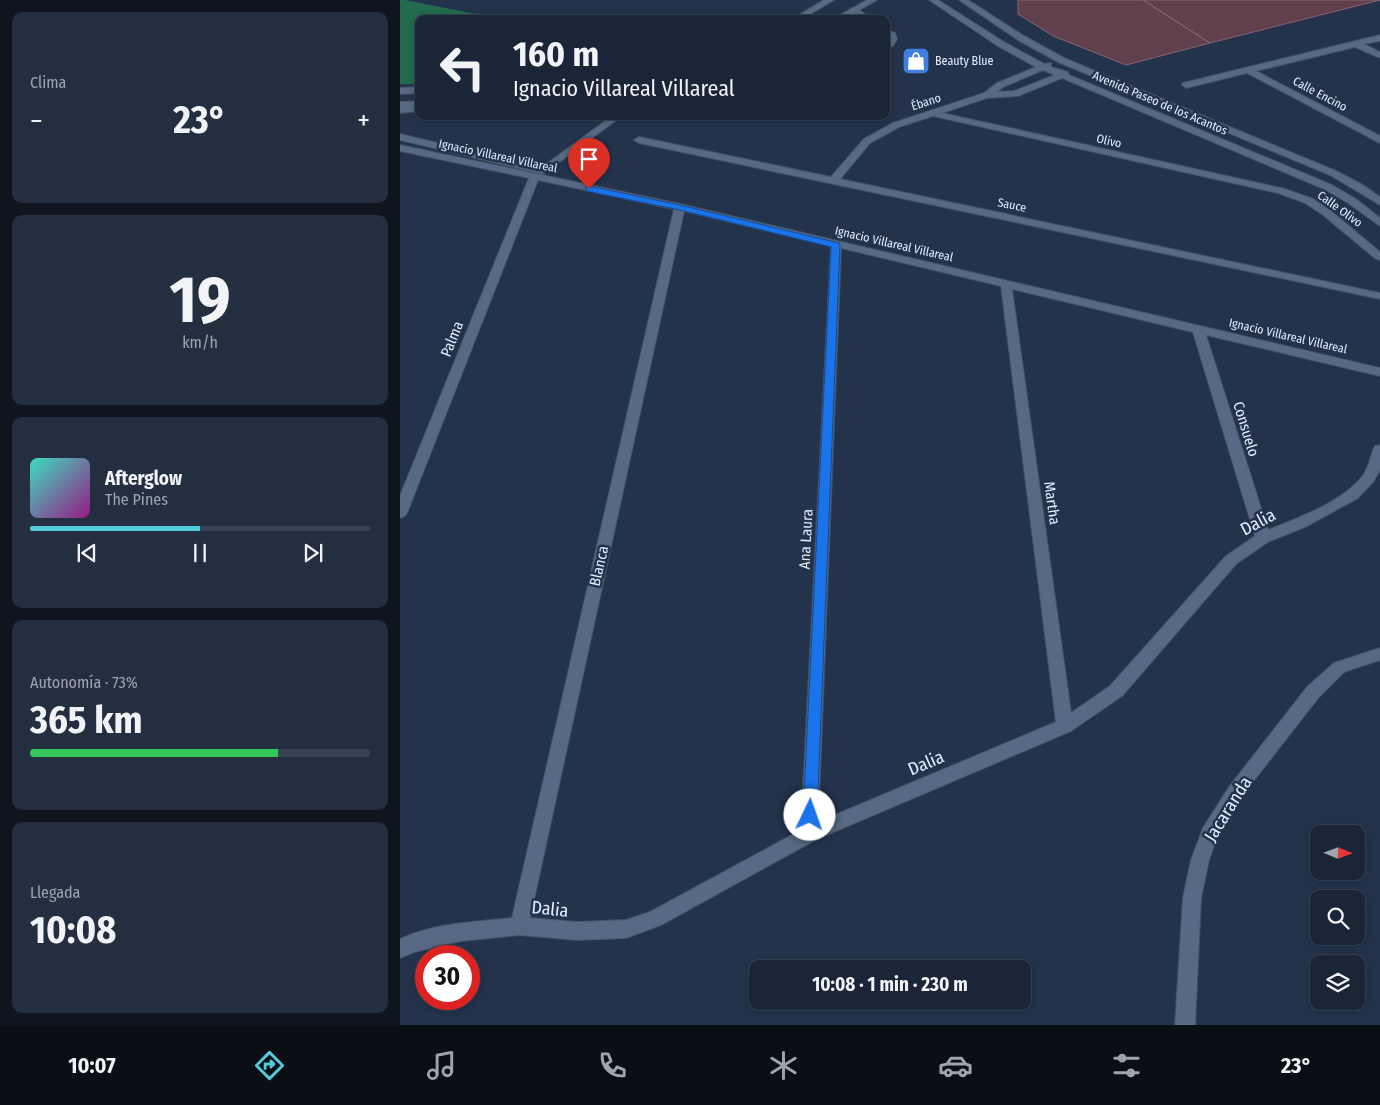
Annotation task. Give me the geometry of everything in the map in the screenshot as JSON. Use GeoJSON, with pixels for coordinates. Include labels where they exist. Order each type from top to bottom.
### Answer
{"type":"FeatureCollection","features":[{"type":"Feature","properties":{"kind":"street"},"geometry":{"type":"LineString","coordinates":[[803,15],[830,0]]}},
{"type":"Feature","properties":{"kind":"street"},"geometry":{"type":"LineString","coordinates":[[845,15],[873,0]]}},
{"type":"Feature","properties":{"kind":"street","name":"Avenida Paseo de los Acantos"},"geometry":{"type":"LineString","coordinates":[[934,0],[971,25],[1043,67],[1328,188],[1352,202],[1380,223]]}},
{"type":"Feature","properties":{"kind":"street","name":"Avenida Paseo de los Acantos"},"geometry":{"type":"LineString","coordinates":[[963,0],[992,20],[1061,60],[1339,176],[1380,202]]}},
{"type":"Feature","properties":{"kind":"street"},"geometry":{"type":"LineString","coordinates":[[854,10],[861,15]]}},
{"type":"Feature","properties":{"kind":"street"},"geometry":{"type":"LineString","coordinates":[[971,25],[992,20]]}},
{"type":"Feature","properties":{"kind":"street","name":"Calle Encino"},"geometry":{"type":"LineString","coordinates":[[1186,85],[1380,38]]}},
{"type":"Feature","properties":{"kind":"street"},"geometry":{"type":"LineString","coordinates":[[1356,44],[1380,55]]}},
{"type":"Feature","properties":{"kind":"street","name":"Ébano"},"geometry":{"type":"LineString","coordinates":[[834,180],[867,141],[896,125],[986,95],[1000,85],[1061,60]]}},
{"type":"Feature","properties":{"kind":"street","name":"Ébano"},"geometry":{"type":"LineString","coordinates":[[986,95],[1015,94],[1080,69]]}},
{"type":"Feature","properties":{"kind":"street","name":"Calle Encino"},"geometry":{"type":"LineString","coordinates":[[1248,70],[1380,140]]}},
{"type":"Feature","properties":{"kind":"street"},"geometry":{"type":"LineString","coordinates":[[400,91],[415,90]]}},
{"type":"Feature","properties":{"kind":"street"},"geometry":{"type":"LineString","coordinates":[[400,104],[415,104]]}},
{"type":"Feature","properties":{"kind":"street"},"geometry":{"type":"LineString","coordinates":[[400,110],[415,108]]}},
{"type":"Feature","properties":{"kind":"street","name":"Olivo"},"geometry":{"type":"LineString","coordinates":[[932,114],[1281,191]]}},
{"type":"Feature","properties":{"kind":"street"},"geometry":{"type":"LineString","coordinates":[[400,137],[543,171],[613,120]]}},
{"type":"Feature","properties":{"kind":"street","name":"Sauce"},"geometry":{"type":"LineString","coordinates":[[639,140],[1380,296]]}},
{"type":"Feature","properties":{"kind":"street","name":"Ignacio Villareal Villareal"},"geometry":{"type":"LineString","coordinates":[[400,148],[534,178],[680,207],[1380,372]]}},
{"type":"Feature","properties":{"kind":"street","name":"Palma"},"geometry":{"type":"LineString","coordinates":[[400,513],[404,491],[534,178]]}},
{"type":"Feature","properties":{"kind":"street","name":"Calle Olivo"},"geometry":{"type":"LineString","coordinates":[[1281,191],[1309,202],[1327,213],[1380,257]]}},
{"type":"Feature","properties":{"kind":"street","name":"Blanca"},"geometry":{"type":"LineString","coordinates":[[519,926],[680,207]]}},
{"type":"Feature","properties":{"kind":"street","name":"Ana Laura"},"geometry":{"type":"LineString","coordinates":[[809,834],[836,245]]}},
{"type":"Feature","properties":{"kind":"street","name":"Martha"},"geometry":{"type":"LineString","coordinates":[[1006,285],[1065,726]]}},
{"type":"Feature","properties":{"kind":"street","name":"Consuelo"},"geometry":{"type":"LineString","coordinates":[[1198,329],[1263,538]]}},
{"type":"Feature","properties":{"kind":"street","name":"Dalia"},"geometry":{"type":"LineString","coordinates":[[400,949],[412,943],[461,932],[519,926],[577,931],[626,929],[655,919],[809,834],[1065,726],[1116,691],[1231,560],[1263,538],[1302,522],[1353,495],[1368,478],[1376,464],[1380,449]]}},
{"type":"Feature","properties":{"kind":"street","name":"Jacaranda"},"geometry":{"type":"LineString","coordinates":[[1184,1025],[1192,898],[1200,860],[1209,834],[1235,792],[1313,692],[1339,667],[1380,654]]}},
{"type":"Feature","properties":{"kind":"green space"},"geometry":{"type":"Polygon","coordinates":[[[400,0],[481,15],[415,15],[415,84],[400,84],[400,0]]]}},
{"type":"Feature","properties":{"kind":"building"},"geometry":{"type":"Polygon","coordinates":[[[1018,0],[1143,0],[1210,43],[1126,65],[1053,36],[1018,14],[1018,0]]]}},
{"type":"Feature","properties":{"kind":"building"},"geometry":{"type":"Polygon","coordinates":[[[1143,0],[1380,0],[1210,43],[1143,0]]]}},
{"type":"Feature","properties":{"kind":"place","name":"Beauty Blue"},"geometry":{"type":"Point","coordinates":[916,61]}},
{"type":"Feature","properties":{"kind":"route"},"geometry":{"type":"LineString","coordinates":[[589,189],[680,207],[836,245],[810,815]]}}]}
